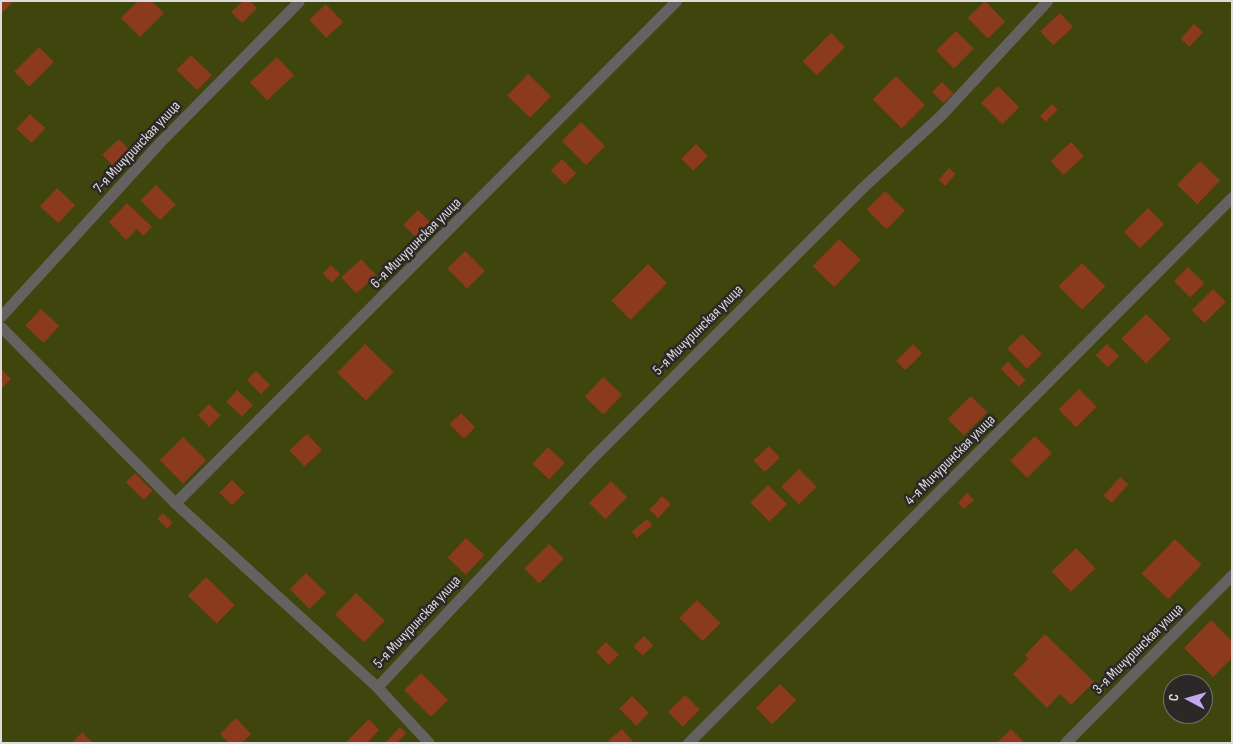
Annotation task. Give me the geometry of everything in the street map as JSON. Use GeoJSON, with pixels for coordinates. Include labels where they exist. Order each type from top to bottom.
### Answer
{"type":"FeatureCollection","features":[{"type":"Feature","properties":{"kind":"lane","name":"7-я Мичуринская улица"},"geometry":{"type":"LineString","coordinates":[[1,316],[159,143],[298,1]]}},
{"type":"Feature","properties":{"kind":"lane","name":"6-я Мичуринская улица"},"geometry":{"type":"LineString","coordinates":[[175,503],[344,338],[676,1]]}},
{"type":"Feature","properties":{"kind":"lane","name":"5-я Мичуринская улица"},"geometry":{"type":"LineString","coordinates":[[377,687],[591,459],[863,187],[942,115],[1047,1]]}},
{"type":"Feature","properties":{"kind":"lane","name":"4-я Мичуринская улица"},"geometry":{"type":"LineString","coordinates":[[688,743],[1232,197]]}},
{"type":"Feature","properties":{"kind":"lane"},"geometry":{"type":"LineString","coordinates":[[1,326],[175,503],[377,687],[429,743]]}},
{"type":"Feature","properties":{"kind":"lane","name":"3-я Мичуринская улица"},"geometry":{"type":"LineString","coordinates":[[1066,743],[1232,575]]}},
{"type":"Feature","properties":{"kind":"green space"},"geometry":{"type":"Polygon","coordinates":[[[1,1],[1232,1],[1232,743],[1,743],[1,1]]]}},
{"type":"Feature","properties":{"kind":"building"},"geometry":{"type":"Polygon","coordinates":[[[1,1],[14,1],[1,14],[1,1]]]}},
{"type":"Feature","properties":{"kind":"building"},"geometry":{"type":"Polygon","coordinates":[[[138,1],[152,1],[164,13],[140,37],[121,18],[138,1]]]}},
{"type":"Feature","properties":{"kind":"building"},"geometry":{"type":"Polygon","coordinates":[[[243,1],[250,1],[257,8],[242,23],[231,12],[243,1]]]}},
{"type":"Feature","properties":{"kind":"building"},"geometry":{"type":"Polygon","coordinates":[[[985,1],[1005,22],[988,39],[968,18],[985,1]]]}},
{"type":"Feature","properties":{"kind":"building"},"geometry":{"type":"Polygon","coordinates":[[[326,4],[343,22],[326,38],[309,20],[326,4]]]}},
{"type":"Feature","properties":{"kind":"building"},"geometry":{"type":"Polygon","coordinates":[[[1060,13],[1073,27],[1053,45],[1040,31],[1060,13]]]}},
{"type":"Feature","properties":{"kind":"building"},"geometry":{"type":"Polygon","coordinates":[[[1194,24],[1203,32],[1190,47],[1181,39],[1194,24]]]}},
{"type":"Feature","properties":{"kind":"building"},"geometry":{"type":"Polygon","coordinates":[[[956,31],[974,49],[954,68],[936,51],[956,31]]]}},
{"type":"Feature","properties":{"kind":"building"},"geometry":{"type":"Polygon","coordinates":[[[831,33],[845,47],[817,75],[803,61],[831,33]]]}},
{"type":"Feature","properties":{"kind":"building"},"geometry":{"type":"Polygon","coordinates":[[[39,47],[54,62],[29,87],[14,72],[39,47]]]}},
{"type":"Feature","properties":{"kind":"building"},"geometry":{"type":"Polygon","coordinates":[[[191,55],[212,75],[197,90],[176,70],[191,55]]]}},
{"type":"Feature","properties":{"kind":"building"},"geometry":{"type":"Polygon","coordinates":[[[277,57],[294,75],[267,101],[250,82],[277,57]]]}},
{"type":"Feature","properties":{"kind":"building"},"geometry":{"type":"Polygon","coordinates":[[[528,74],[551,96],[530,118],[507,96],[528,74]]]}},
{"type":"Feature","properties":{"kind":"building"},"geometry":{"type":"Polygon","coordinates":[[[896,76],[925,105],[902,128],[873,99],[896,76]]]}},
{"type":"Feature","properties":{"kind":"building"},"geometry":{"type":"Polygon","coordinates":[[[942,82],[953,93],[943,103],[932,92],[942,82]]]}},
{"type":"Feature","properties":{"kind":"building"},"geometry":{"type":"Polygon","coordinates":[[[998,86],[1019,107],[1002,124],[981,103],[998,86]]]}},
{"type":"Feature","properties":{"kind":"building"},"geometry":{"type":"Polygon","coordinates":[[[1052,104],[1058,110],[1046,122],[1040,116],[1052,104]]]}},
{"type":"Feature","properties":{"kind":"building"},"geometry":{"type":"Polygon","coordinates":[[[30,114],[45,128],[32,143],[16,129],[30,114]]]}},
{"type":"Feature","properties":{"kind":"building"},"geometry":{"type":"Polygon","coordinates":[[[581,122],[605,146],[586,165],[562,141],[581,122]]]}},
{"type":"Feature","properties":{"kind":"building"},"geometry":{"type":"Polygon","coordinates":[[[119,139],[132,153],[115,169],[102,155],[119,139]]]}},
{"type":"Feature","properties":{"kind":"building"},"geometry":{"type":"Polygon","coordinates":[[[1071,142],[1084,156],[1063,175],[1051,161],[1071,142]]]}},
{"type":"Feature","properties":{"kind":"building"},"geometry":{"type":"Polygon","coordinates":[[[696,144],[708,156],[693,171],[681,159],[696,144]]]}},
{"type":"Feature","properties":{"kind":"building"},"geometry":{"type":"Polygon","coordinates":[[[562,159],[576,173],[565,184],[551,170],[562,159]]]}},
{"type":"Feature","properties":{"kind":"building"},"geometry":{"type":"Polygon","coordinates":[[[1200,161],[1220,180],[1197,204],[1177,185],[1200,161]]]}},
{"type":"Feature","properties":{"kind":"building"},"geometry":{"type":"Polygon","coordinates":[[[949,168],[956,174],[945,186],[939,180],[949,168]]]}},
{"type":"Feature","properties":{"kind":"building"},"geometry":{"type":"Polygon","coordinates":[[[156,185],[176,205],[160,220],[140,201],[156,185]]]}},
{"type":"Feature","properties":{"kind":"building"},"geometry":{"type":"Polygon","coordinates":[[[57,188],[75,205],[58,223],[40,206],[57,188]]]}},
{"type":"Feature","properties":{"kind":"building"},"geometry":{"type":"Polygon","coordinates":[[[885,191],[905,211],[886,229],[867,209],[885,191]]]}},
{"type":"Feature","properties":{"kind":"building"},"geometry":{"type":"Polygon","coordinates":[[[127,203],[152,227],[143,236],[137,229],[126,240],[109,222],[127,203]]]}},
{"type":"Feature","properties":{"kind":"building"},"geometry":{"type":"Polygon","coordinates":[[[1148,208],[1164,224],[1140,248],[1124,232],[1148,208]]]}},
{"type":"Feature","properties":{"kind":"building"},"geometry":{"type":"Polygon","coordinates":[[[418,210],[430,222],[415,237],[403,225],[418,210]]]}},
{"type":"Feature","properties":{"kind":"building"},"geometry":{"type":"Polygon","coordinates":[[[839,239],[861,260],[834,287],[813,266],[839,239]]]}},
{"type":"Feature","properties":{"kind":"building"},"geometry":{"type":"Polygon","coordinates":[[[465,251],[485,271],[467,288],[447,269],[465,251]]]}},
{"type":"Feature","properties":{"kind":"building"},"geometry":{"type":"Polygon","coordinates":[[[361,259],[376,275],[356,294],[341,277],[361,259]]]}},
{"type":"Feature","properties":{"kind":"building"},"geometry":{"type":"Polygon","coordinates":[[[1082,263],[1105,286],[1082,310],[1059,286],[1082,263]]]}},
{"type":"Feature","properties":{"kind":"building"},"geometry":{"type":"Polygon","coordinates":[[[648,264],[667,283],[630,320],[611,301],[648,264]]]}},
{"type":"Feature","properties":{"kind":"building"},"geometry":{"type":"Polygon","coordinates":[[[331,265],[340,274],[332,283],[323,273],[331,265]]]}},
{"type":"Feature","properties":{"kind":"building"},"geometry":{"type":"Polygon","coordinates":[[[1188,267],[1204,283],[1190,297],[1174,281],[1188,267]]]}},
{"type":"Feature","properties":{"kind":"building"},"geometry":{"type":"Polygon","coordinates":[[[1213,289],[1226,302],[1205,323],[1192,310],[1213,289]]]}},
{"type":"Feature","properties":{"kind":"building"},"geometry":{"type":"Polygon","coordinates":[[[41,309],[59,326],[44,343],[25,326],[41,309]]]}},
{"type":"Feature","properties":{"kind":"building"},"geometry":{"type":"Polygon","coordinates":[[[1146,314],[1171,339],[1146,363],[1121,339],[1146,314]]]}},
{"type":"Feature","properties":{"kind":"building"},"geometry":{"type":"Polygon","coordinates":[[[1022,334],[1042,354],[1027,369],[1007,349],[1022,334]]]}},
{"type":"Feature","properties":{"kind":"building"},"geometry":{"type":"Polygon","coordinates":[[[365,344],[394,372],[366,401],[337,373],[365,344]]]}},
{"type":"Feature","properties":{"kind":"building"},"geometry":{"type":"Polygon","coordinates":[[[913,344],[922,353],[905,370],[896,361],[913,344]]]}},
{"type":"Feature","properties":{"kind":"building"},"geometry":{"type":"Polygon","coordinates":[[[1107,344],[1119,356],[1108,367],[1096,355],[1107,344]]]}},
{"type":"Feature","properties":{"kind":"building"},"geometry":{"type":"Polygon","coordinates":[[[1008,362],[1026,380],[1019,387],[1001,369],[1008,362]]]}},
{"type":"Feature","properties":{"kind":"building"},"geometry":{"type":"Polygon","coordinates":[[[1,369],[11,379],[1,389],[1,369]]]}},
{"type":"Feature","properties":{"kind":"building"},"geometry":{"type":"Polygon","coordinates":[[[256,371],[270,385],[261,394],[247,380],[256,371]]]}},
{"type":"Feature","properties":{"kind":"building"},"geometry":{"type":"Polygon","coordinates":[[[603,377],[622,395],[604,414],[585,397],[603,377]]]}},
{"type":"Feature","properties":{"kind":"building"},"geometry":{"type":"Polygon","coordinates":[[[1079,389],[1097,407],[1076,427],[1058,410],[1079,389]]]}},
{"type":"Feature","properties":{"kind":"building"},"geometry":{"type":"Polygon","coordinates":[[[237,390],[253,405],[242,417],[226,402],[237,390]]]}},
{"type":"Feature","properties":{"kind":"building"},"geometry":{"type":"Polygon","coordinates":[[[971,396],[987,412],[964,436],[948,419],[971,396]]]}},
{"type":"Feature","properties":{"kind":"building"},"geometry":{"type":"Polygon","coordinates":[[[209,404],[220,415],[209,427],[198,415],[209,404]]]}},
{"type":"Feature","properties":{"kind":"building"},"geometry":{"type":"Polygon","coordinates":[[[461,413],[475,427],[464,438],[450,424],[461,413]]]}},
{"type":"Feature","properties":{"kind":"building"},"geometry":{"type":"Polygon","coordinates":[[[307,434],[322,450],[304,466],[289,450],[307,434]]]}},
{"type":"Feature","properties":{"kind":"building"},"geometry":{"type":"Polygon","coordinates":[[[1035,436],[1052,453],[1027,478],[1010,461],[1035,436]]]}},
{"type":"Feature","properties":{"kind":"building"},"geometry":{"type":"Polygon","coordinates":[[[183,437],[206,460],[183,484],[160,460],[183,437]]]}},
{"type":"Feature","properties":{"kind":"building"},"geometry":{"type":"Polygon","coordinates":[[[769,446],[780,458],[765,472],[754,460],[769,446]]]}},
{"type":"Feature","properties":{"kind":"building"},"geometry":{"type":"Polygon","coordinates":[[[548,447],[565,463],[549,480],[532,464],[548,447]]]}},
{"type":"Feature","properties":{"kind":"building"},"geometry":{"type":"Polygon","coordinates":[[[799,469],[817,487],[799,504],[781,487],[799,469]]]}},
{"type":"Feature","properties":{"kind":"building"},"geometry":{"type":"Polygon","coordinates":[[[135,473],[153,491],[143,500],[126,482],[135,473]]]}},
{"type":"Feature","properties":{"kind":"building"},"geometry":{"type":"Polygon","coordinates":[[[1120,477],[1128,484],[1112,503],[1104,496],[1120,477]]]}},
{"type":"Feature","properties":{"kind":"building"},"geometry":{"type":"Polygon","coordinates":[[[232,480],[245,493],[232,505],[219,493],[232,480]]]}},
{"type":"Feature","properties":{"kind":"building"},"geometry":{"type":"Polygon","coordinates":[[[611,481],[627,497],[605,519],[589,503],[611,481]]]}},
{"type":"Feature","properties":{"kind":"building"},"geometry":{"type":"Polygon","coordinates":[[[768,485],[787,504],[769,522],[750,503],[768,485]]]}},
{"type":"Feature","properties":{"kind":"building"},"geometry":{"type":"Polygon","coordinates":[[[967,493],[974,500],[964,509],[958,503],[967,493]]]}},
{"type":"Feature","properties":{"kind":"building"},"geometry":{"type":"Polygon","coordinates":[[[662,496],[671,504],[658,518],[649,510],[662,496]]]}},
{"type":"Feature","properties":{"kind":"building"},"geometry":{"type":"Polygon","coordinates":[[[163,513],[173,523],[167,529],[157,519],[163,513]]]}},
{"type":"Feature","properties":{"kind":"building"},"geometry":{"type":"Polygon","coordinates":[[[647,519],[652,525],[637,538],[632,532],[647,519]]]}},
{"type":"Feature","properties":{"kind":"building"},"geometry":{"type":"Polygon","coordinates":[[[466,538],[484,555],[466,575],[448,558],[466,538]]]}},
{"type":"Feature","properties":{"kind":"building"},"geometry":{"type":"Polygon","coordinates":[[[1175,539],[1202,565],[1168,599],[1142,574],[1175,539]]]}},
{"type":"Feature","properties":{"kind":"building"},"geometry":{"type":"Polygon","coordinates":[[[549,544],[564,559],[539,584],[524,569],[549,544]]]}},
{"type":"Feature","properties":{"kind":"building"},"geometry":{"type":"Polygon","coordinates":[[[1076,548],[1095,568],[1071,592],[1052,572],[1076,548]]]}},
{"type":"Feature","properties":{"kind":"building"},"geometry":{"type":"Polygon","coordinates":[[[306,573],[326,593],[310,609],[290,589],[306,573]]]}},
{"type":"Feature","properties":{"kind":"building"},"geometry":{"type":"Polygon","coordinates":[[[206,577],[235,605],[217,623],[188,596],[206,577]]]}},
{"type":"Feature","properties":{"kind":"building"},"geometry":{"type":"Polygon","coordinates":[[[356,593],[385,621],[364,642],[335,615],[356,593]]]}},
{"type":"Feature","properties":{"kind":"building"},"geometry":{"type":"Polygon","coordinates":[[[697,600],[720,623],[703,641],[679,618],[697,600]]]}},
{"type":"Feature","properties":{"kind":"building"},"geometry":{"type":"Polygon","coordinates":[[[1211,620],[1232,641],[1232,658],[1213,677],[1213,674],[1210,674],[1184,648],[1211,620]]]}},
{"type":"Feature","properties":{"kind":"building"},"geometry":{"type":"Polygon","coordinates":[[[1045,634],[1094,682],[1071,705],[1060,694],[1047,708],[1013,674],[1028,659],[1025,655],[1045,634]]]}},
{"type":"Feature","properties":{"kind":"building"},"geometry":{"type":"Polygon","coordinates":[[[644,636],[653,645],[643,656],[633,647],[644,636]]]}},
{"type":"Feature","properties":{"kind":"building"},"geometry":{"type":"Polygon","coordinates":[[[606,642],[619,655],[609,665],[596,652],[606,642]]]}},
{"type":"Feature","properties":{"kind":"building"},"geometry":{"type":"Polygon","coordinates":[[[421,673],[448,700],[431,717],[404,690],[421,673]]]}},
{"type":"Feature","properties":{"kind":"building"},"geometry":{"type":"Polygon","coordinates":[[[780,684],[796,700],[772,724],[756,708],[780,684]]]}},
{"type":"Feature","properties":{"kind":"building"},"geometry":{"type":"Polygon","coordinates":[[[685,695],[700,710],[683,727],[668,712],[685,695]]]}},
{"type":"Feature","properties":{"kind":"building"},"geometry":{"type":"Polygon","coordinates":[[[632,696],[649,713],[636,726],[619,709],[632,696]]]}},
{"type":"Feature","properties":{"kind":"building"},"geometry":{"type":"Polygon","coordinates":[[[236,718],[251,734],[242,743],[229,743],[220,734],[236,718]]]}},
{"type":"Feature","properties":{"kind":"building"},"geometry":{"type":"Polygon","coordinates":[[[369,719],[379,730],[367,743],[345,743],[369,719]]]}},
{"type":"Feature","properties":{"kind":"building"},"geometry":{"type":"Polygon","coordinates":[[[400,727],[406,733],[397,743],[385,743],[400,727]]]}},
{"type":"Feature","properties":{"kind":"building"},"geometry":{"type":"Polygon","coordinates":[[[622,729],[634,743],[610,743],[608,741],[622,729]]]}},
{"type":"Feature","properties":{"kind":"building"},"geometry":{"type":"Polygon","coordinates":[[[1011,729],[1025,743],[997,743],[1011,729]]]}},
{"type":"Feature","properties":{"kind":"building"},"geometry":{"type":"Polygon","coordinates":[[[82,732],[93,743],[72,743],[82,732]]]}}]}
